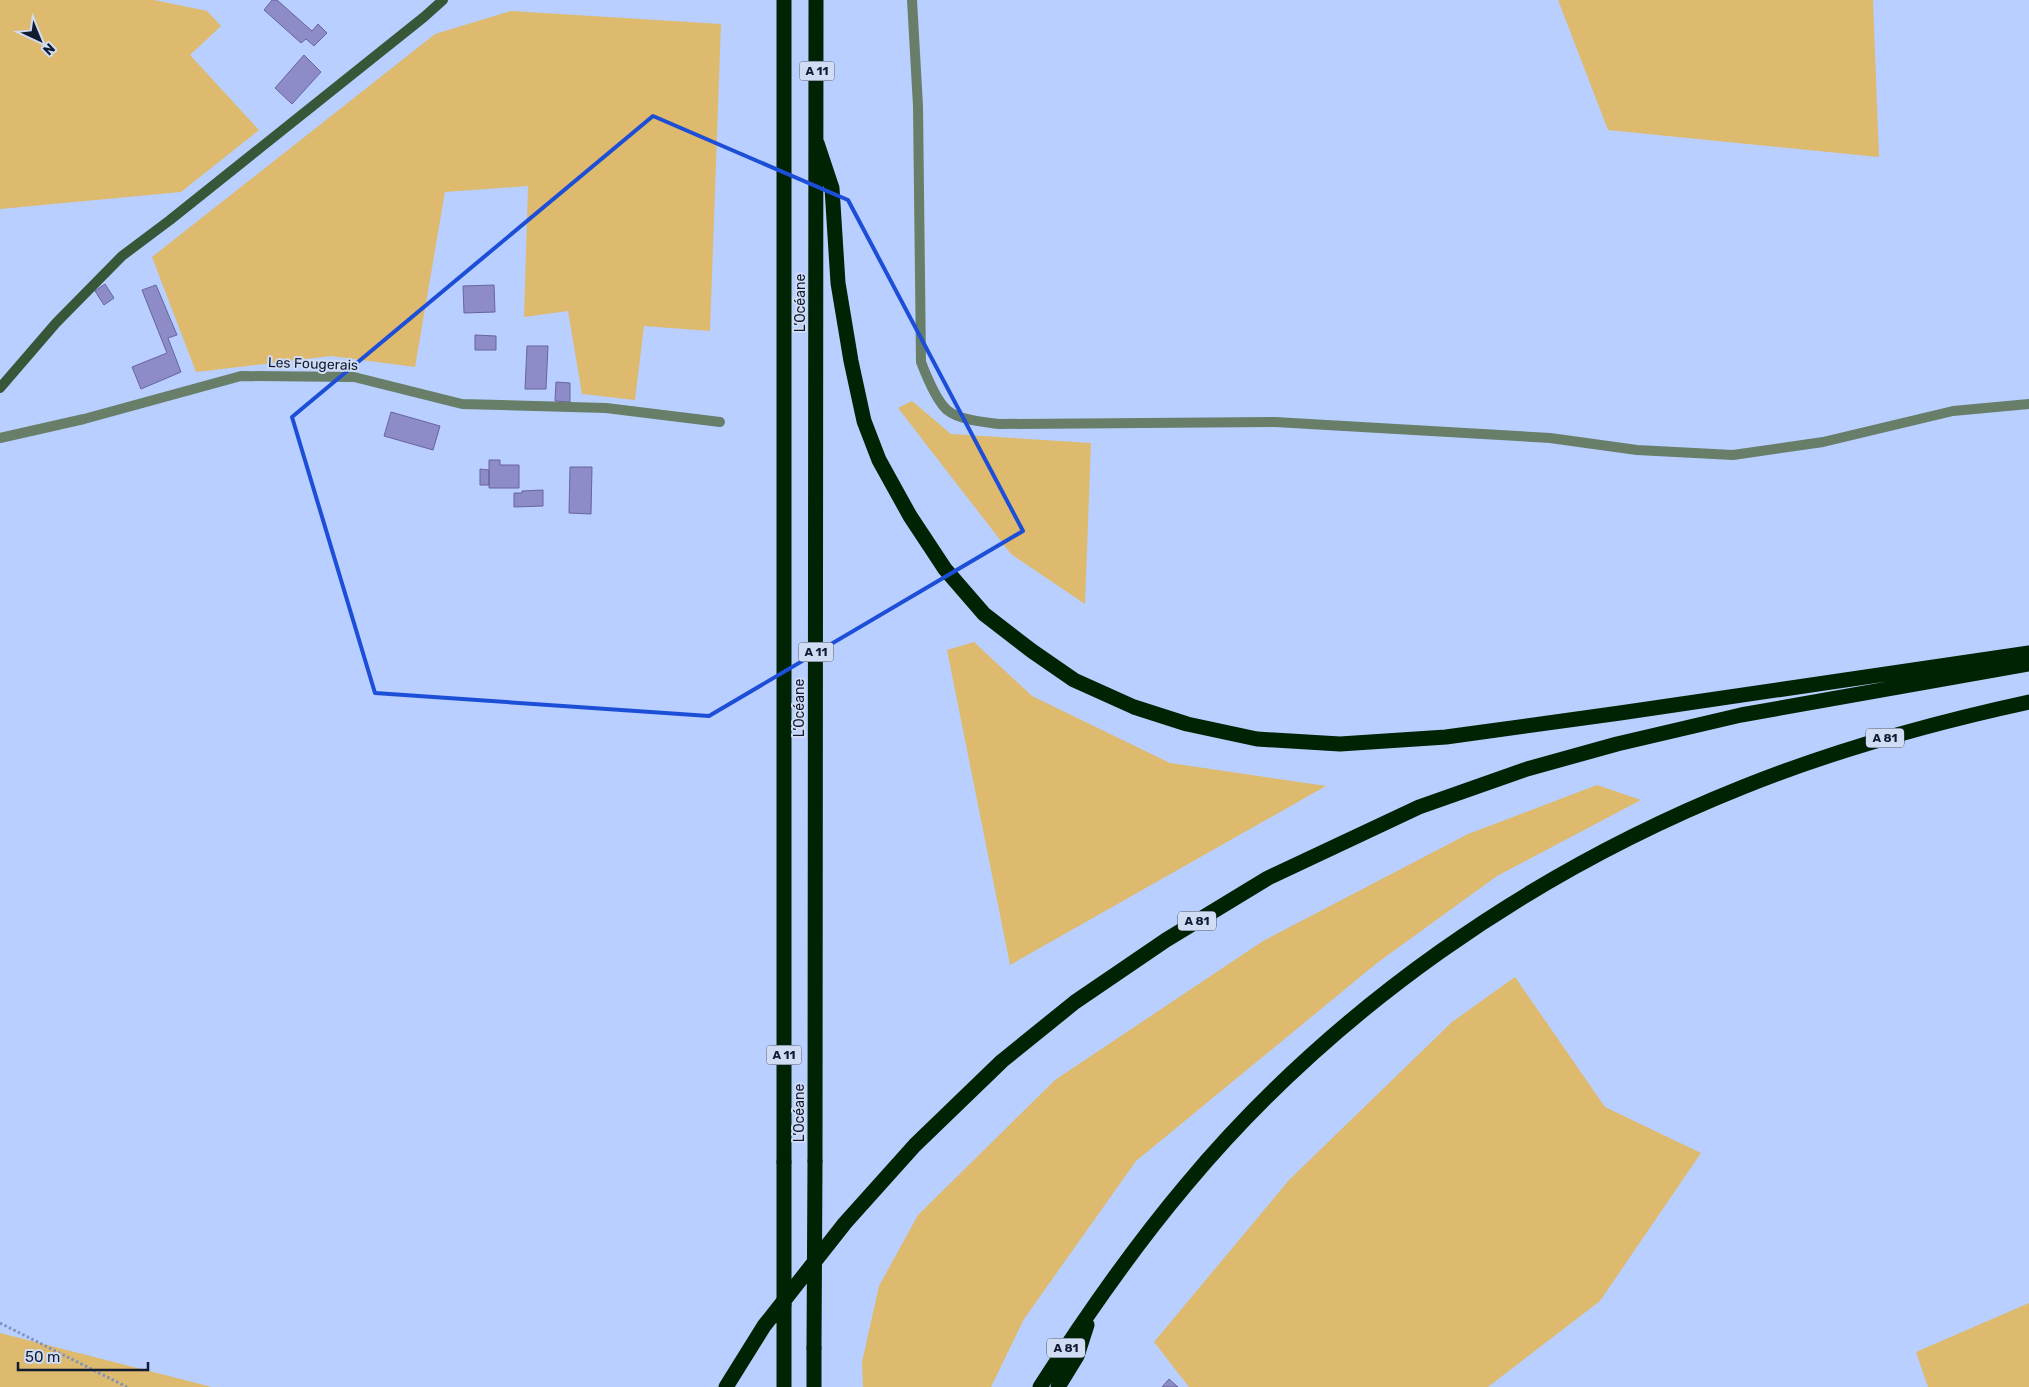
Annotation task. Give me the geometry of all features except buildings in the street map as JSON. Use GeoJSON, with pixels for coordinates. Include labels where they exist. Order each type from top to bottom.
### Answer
{"type":"FeatureCollection","features":[{"type":"Feature","properties":{"kind":"highway","name":"L’Océane"},"geometry":{"type":"LineString","coordinates":[[784,0],[784,1387]]}},
{"type":"Feature","properties":{"kind":"highway","name":"L’Océane"},"geometry":{"type":"LineString","coordinates":[[814,1387],[816,0]]}},
{"type":"Feature","properties":{"kind":"highway"},"geometry":{"type":"LineString","coordinates":[[817,143],[832,188],[838,283],[851,361],[864,420],[879,460],[910,516],[945,569],[984,614],[1074,680],[1134,707],[1187,724],[1257,739],[1340,744],[1456,736],[2029,653]]}},
{"type":"Feature","properties":{"kind":"highway","name":"A 81"},"geometry":{"type":"LineString","coordinates":[[726,1387],[764,1326],[845,1223],[915,1145],[1002,1061],[1074,1002],[1166,940],[1268,878],[1420,808],[1527,769],[1608,746],[1741,715],[2029,664]]}},
{"type":"Feature","properties":{"kind":"highway","name":"A 81"},"geometry":{"type":"LineString","coordinates":[[1040,1387],[1092,1309],[1146,1234],[1187,1183],[1266,1100],[1322,1046],[1387,992],[1491,918],[1536,889],[1630,837],[1744,786],[1872,741],[1946,720],[2029,702]]}},
{"type":"Feature","properties":{"kind":"highway"},"geometry":{"type":"LineString","coordinates":[[1058,1387],[1077,1356],[1092,1309]]}},
{"type":"Feature","properties":{"kind":"street"},"geometry":{"type":"LineString","coordinates":[[0,388],[56,323],[122,256],[170,220],[444,0]]}},
{"type":"Feature","properties":{"kind":"street"},"geometry":{"type":"LineString","coordinates":[[912,0],[918,106],[921,362],[931,386],[947,410],[971,421],[999,424],[1275,422],[1550,438],[1637,450],[1733,455],[1824,442],[1953,411],[2029,404]]}},
{"type":"Feature","properties":{"kind":"street","name":"Les Fougerais"},"geometry":{"type":"LineString","coordinates":[[0,438],[84,420],[241,376],[354,377],[462,404],[606,408],[720,422]]}},
{"type":"Feature","properties":{"kind":"path"},"geometry":{"type":"LineString","coordinates":[[0,1323],[127,1387]]}},
{"type":"Feature","properties":{"kind":"highlighted area"},"geometry":{"type":"Polygon","coordinates":[[[653,116],[848,200],[1023,531],[709,716],[375,693],[292,417],[653,116]]]}},
{"type":"Feature","properties":{"kind":"shaded area"},"geometry":{"type":"Polygon","coordinates":[[[0,0],[154,0],[207,11],[221,26],[190,55],[259,130],[181,192],[0,209],[0,0]]]}},
{"type":"Feature","properties":{"kind":"shaded area"},"geometry":{"type":"Polygon","coordinates":[[[1558,0],[1873,0],[1879,157],[1608,130],[1558,0]]]}},
{"type":"Feature","properties":{"kind":"shaded area"},"geometry":{"type":"Polygon","coordinates":[[[511,11],[721,24],[710,331],[644,326],[635,400],[582,394],[568,311],[524,317],[528,186],[445,192],[415,367],[331,356],[196,372],[152,257],[435,34],[511,11]]]}},
{"type":"Feature","properties":{"kind":"shaded area"},"geometry":{"type":"Polygon","coordinates":[[[912,401],[951,434],[1091,443],[1085,604],[1011,554],[898,408],[912,401]]]}},
{"type":"Feature","properties":{"kind":"shaded area"},"geometry":{"type":"Polygon","coordinates":[[[974,642],[1032,696],[1170,763],[1326,786],[1010,965],[947,650],[974,642]]]}},
{"type":"Feature","properties":{"kind":"shaded area"},"geometry":{"type":"Polygon","coordinates":[[[1597,785],[1641,800],[1497,876],[1377,963],[1136,1161],[1024,1319],[991,1387],[863,1387],[862,1362],[879,1286],[918,1215],[1055,1080],[1263,941],[1468,834],[1597,785]]]}},
{"type":"Feature","properties":{"kind":"shaded area"},"geometry":{"type":"Polygon","coordinates":[[[1515,977],[1605,1107],[1701,1153],[1600,1301],[1488,1387],[1189,1387],[1154,1342],[1289,1180],[1452,1022],[1515,977]]]}},
{"type":"Feature","properties":{"kind":"shaded area"},"geometry":{"type":"Polygon","coordinates":[[[2029,1303],[2029,1387],[1928,1387],[1916,1352],[2029,1303]]]}},
{"type":"Feature","properties":{"kind":"shaded area"},"geometry":{"type":"Polygon","coordinates":[[[0,1333],[212,1387],[0,1387],[0,1333]]]}}]}
